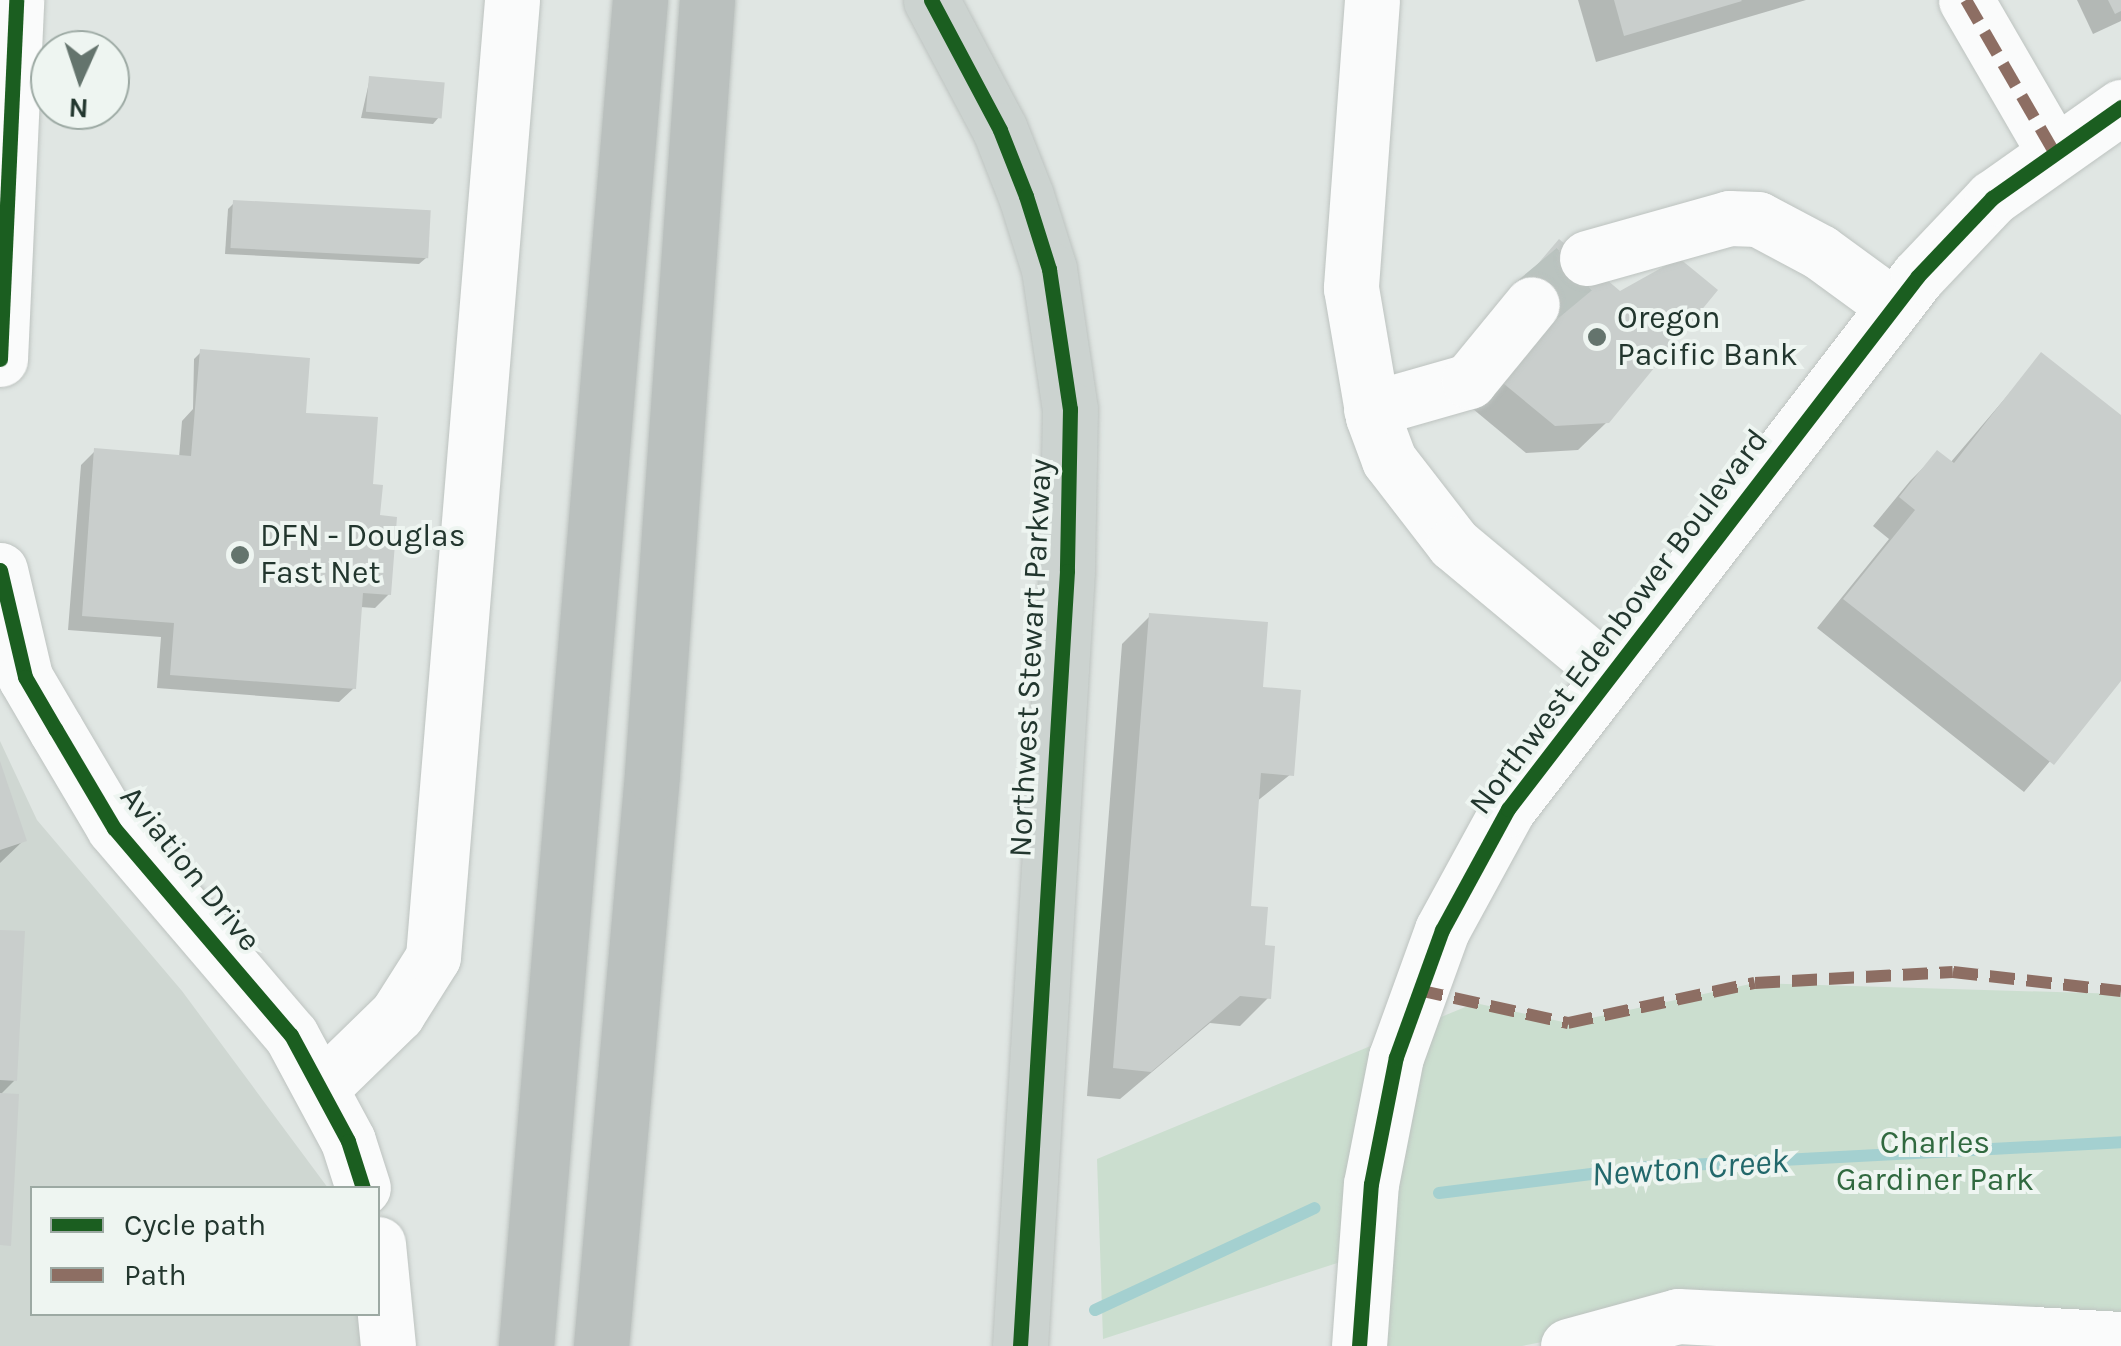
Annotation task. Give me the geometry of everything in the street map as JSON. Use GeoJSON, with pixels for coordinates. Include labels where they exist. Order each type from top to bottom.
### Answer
{"type":"FeatureCollection","features":[{"type":"Feature","properties":{"kind":"highway"},"geometry":{"type":"LineString","coordinates":[[526,1346],[640,0]]}},
{"type":"Feature","properties":{"kind":"highway"},"geometry":{"type":"LineString","coordinates":[[601,1346],[652,774],[707,0]]}},
{"type":"Feature","properties":{"kind":"main road","name":"Northwest Stewart Parkway"},"geometry":{"type":"LineString","coordinates":[[931,0],[1000,130],[1026,196],[1049,269],[1070,409],[1067,570],[1020,1346]]}},
{"type":"Feature","properties":{"kind":"street"},"geometry":{"type":"LineString","coordinates":[[0,360],[16,0]]}},
{"type":"Feature","properties":{"kind":"street"},"geometry":{"type":"LineString","coordinates":[[322,1087],[397,1014],[433,958],[512,0]]}},
{"type":"Feature","properties":{"kind":"street"},"geometry":{"type":"LineString","coordinates":[[1372,0],[1351,288],[1371,410],[1389,460],[1454,544],[1609,673]]}},
{"type":"Feature","properties":{"kind":"street"},"geometry":{"type":"LineString","coordinates":[[1966,0],[2053,150]]}},
{"type":"Feature","properties":{"kind":"street","name":"Northwest Edenbower Boulevard"},"geometry":{"type":"LineString","coordinates":[[1359,1346],[1378,1139],[1418,990],[1442,930],[1508,810],[1609,673],[1894,306],[1992,198],[2053,150],[2121,107]]}},
{"type":"Feature","properties":{"kind":"street"},"geometry":{"type":"LineString","coordinates":[[1587,258],[1730,218],[1769,222],[1820,252],[1894,306]]}},
{"type":"Feature","properties":{"kind":"street"},"geometry":{"type":"LineString","coordinates":[[1371,410],[1469,380],[1532,304]]}},
{"type":"Feature","properties":{"kind":"street","name":"Aviation Drive"},"geometry":{"type":"LineString","coordinates":[[0,570],[25,677],[114,828],[292,1035],[322,1087],[363,1186]]}},
{"type":"Feature","properties":{"kind":"street"},"geometry":{"type":"LineString","coordinates":[[380,1264],[388,1346]]}},
{"type":"Feature","properties":{"kind":"street"},"geometry":{"type":"LineString","coordinates":[[1568,1346],[1677,1331],[2044,1340],[2121,1338]]}},
{"type":"Feature","properties":{"kind":"shaded area"},"geometry":{"type":"Polygon","coordinates":[[[0,741],[37,820],[182,991],[327,1186],[30,1186],[30,1316],[378,1316],[386,1346],[0,1346],[0,741]]]}},
{"type":"Feature","properties":{"kind":"green space","name":"Charles Gardiner Park"},"geometry":{"type":"Polygon","coordinates":[[[1755,983],[2121,994],[2121,1346],[1650,1321],[1522,1346],[1359,1346],[1365,1254],[1103,1339],[1097,1159],[1475,1003],[1568,1023],[1755,983]]]}},
{"type":"Feature","properties":{"kind":"building"},"geometry":{"type":"Polygon","coordinates":[[[1614,0],[1741,0],[1742,1],[1624,36],[1614,0]]]}},
{"type":"Feature","properties":{"kind":"building"},"geometry":{"type":"Polygon","coordinates":[[[2108,0],[2121,0],[2121,11],[2115,14],[2108,0]]]}},
{"type":"Feature","properties":{"kind":"building"},"geometry":{"type":"Polygon","coordinates":[[[369,76],[445,83],[442,118],[366,112],[369,76]]]}},
{"type":"Feature","properties":{"kind":"building"},"geometry":{"type":"Polygon","coordinates":[[[233,200],[431,210],[428,258],[230,248],[233,200]]]}},
{"type":"Feature","properties":{"kind":"building","name":"Oregon Pacific Bank"},"geometry":{"type":"Polygon","coordinates":[[[1559,239],[1620,291],[1679,258],[1718,290],[1609,423],[1555,426],[1487,370],[1519,286],[1559,239]]]}},
{"type":"Feature","properties":{"kind":"building","name":"DFN - Douglas Fast Net"},"geometry":{"type":"Polygon","coordinates":[[[200,349],[310,358],[306,413],[378,417],[373,484],[383,485],[380,515],[397,517],[391,595],[363,593],[356,689],[170,675],[174,623],[82,616],[94,448],[191,456],[200,349]]]}},
{"type":"Feature","properties":{"kind":"building"},"geometry":{"type":"Polygon","coordinates":[[[2041,352],[2121,415],[2121,681],[2054,765],[1843,599],[1915,510],[1899,497],[1937,450],[1954,463],[2041,352]]]}},
{"type":"Feature","properties":{"kind":"building"},"geometry":{"type":"Polygon","coordinates":[[[1149,613],[1268,622],[1263,687],[1301,690],[1294,776],[1261,773],[1251,906],[1268,907],[1265,945],[1275,946],[1271,999],[1240,996],[1151,1072],[1113,1068],[1149,613]]]}},
{"type":"Feature","properties":{"kind":"building"},"geometry":{"type":"Polygon","coordinates":[[[0,761],[27,841],[0,850],[0,761]]]}},
{"type":"Feature","properties":{"kind":"building"},"geometry":{"type":"Polygon","coordinates":[[[0,930],[25,931],[17,1081],[0,1080],[0,930]]]}},
{"type":"Feature","properties":{"kind":"building"},"geometry":{"type":"Polygon","coordinates":[[[0,1093],[19,1094],[11,1246],[0,1245],[0,1093]]]}},
{"type":"Feature","properties":{"kind":"waterway","name":"Newton Creek"},"geometry":{"type":"LineString","coordinates":[[1439,1193],[1649,1167],[2121,1142]]}},
{"type":"Feature","properties":{"kind":"waterway","name":"Newton Creek"},"geometry":{"type":"LineString","coordinates":[[1095,1310],[1315,1208]]}},
{"type":"Feature","properties":{"kind":"tunnel"},"geometry":{"type":"LineString","coordinates":[[1532,304],[1587,258]]}},
{"type":"Feature","properties":{"kind":"marked path"},"geometry":{"type":"LineString","coordinates":[[1966,0],[2053,150]]}},
{"type":"Feature","properties":{"kind":"marked path"},"geometry":{"type":"LineString","coordinates":[[1418,990],[1568,1023],[1755,983],[1953,972],[2121,991]]}},
{"type":"Feature","properties":{"kind":"cycle path"},"geometry":{"type":"LineString","coordinates":[[0,359],[16,0]]}},
{"type":"Feature","properties":{"kind":"cycle path"},"geometry":{"type":"LineString","coordinates":[[931,0],[1000,130],[1026,196],[1049,269],[1070,409],[1067,571],[1020,1346]]}},
{"type":"Feature","properties":{"kind":"cycle path"},"geometry":{"type":"LineString","coordinates":[[1359,1346],[1371,1184],[1396,1057],[1442,930],[1508,809],[1918,276],[1992,198],[2121,107]]}},
{"type":"Feature","properties":{"kind":"cycle path"},"geometry":{"type":"LineString","coordinates":[[0,570],[25,677],[56,730],[114,828],[291,1035],[348,1141],[362,1186]]}},
{"type":"Feature","properties":{"kind":"place","name":"Oregon Pacific Bank"},"geometry":{"type":"Point","coordinates":[1597,337]}},
{"type":"Feature","properties":{"kind":"place","name":"DFN - Douglas Fast Net"},"geometry":{"type":"Point","coordinates":[240,555]}}]}
